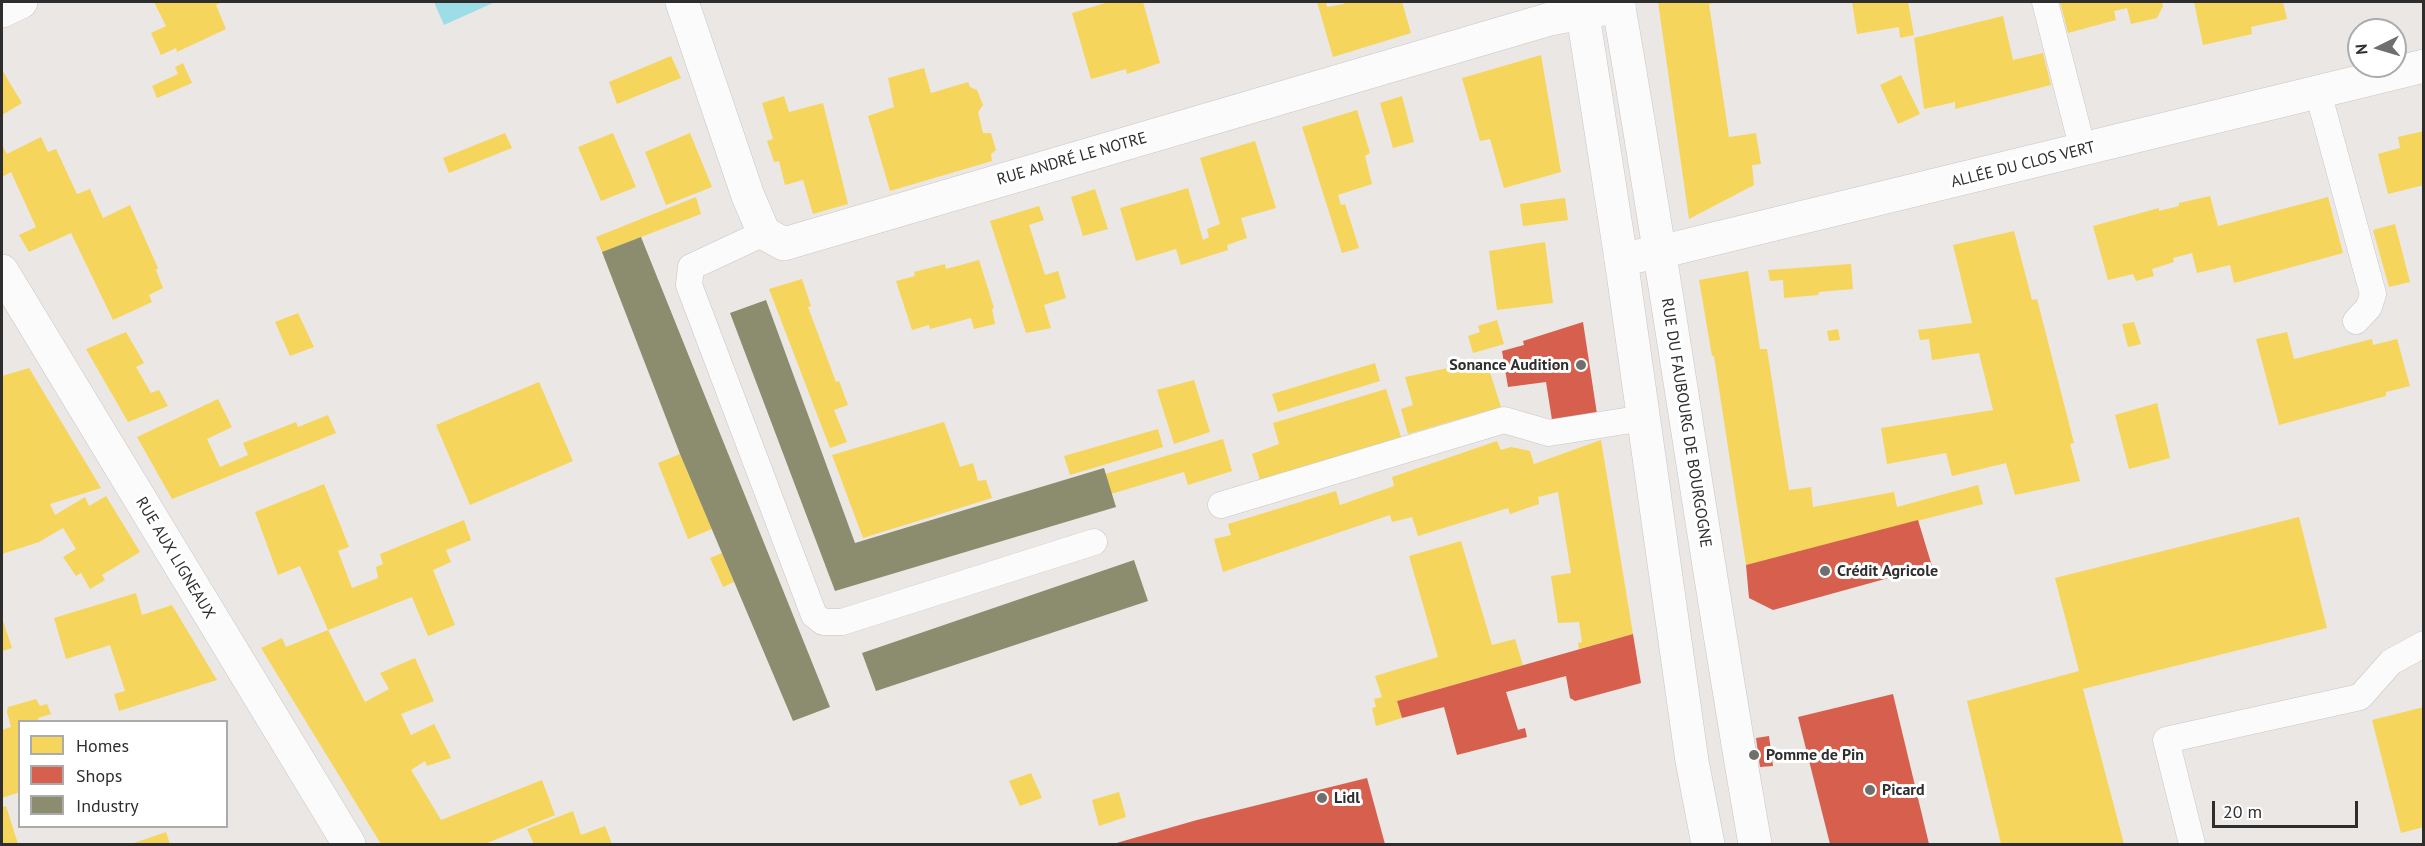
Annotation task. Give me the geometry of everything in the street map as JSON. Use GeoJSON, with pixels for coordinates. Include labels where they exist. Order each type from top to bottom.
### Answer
{"type":"FeatureCollection","features":[{"type":"Feature","properties":{"kind":"street"},"geometry":{"type":"LineString","coordinates":[[2,10],[21,2]]}},
{"type":"Feature","properties":{"kind":"street"},"geometry":{"type":"LineString","coordinates":[[682,2],[748,196],[764,233]]}},
{"type":"Feature","properties":{"kind":"street","name":"RUE ANDRÉ LE NOTRE"},"geometry":{"type":"LineString","coordinates":[[764,233],[784,243],[1539,22],[1582,7],[1618,4]]}},
{"type":"Feature","properties":{"kind":"street","name":"RUE DU FAUBOURG DE BOURGOGNE"},"geometry":{"type":"LineString","coordinates":[[1618,4],[1660,252],[1724,667],[1755,844]]}},
{"type":"Feature","properties":{"kind":"street"},"geometry":{"type":"LineString","coordinates":[[1582,7],[1621,259],[1692,761],[1708,844]]}},
{"type":"Feature","properties":{"kind":"street","name":"ALLÉE DU CLOS VERT"},"geometry":{"type":"LineString","coordinates":[[1621,259],[1660,252],[2424,66]]}},
{"type":"Feature","properties":{"kind":"street","name":"RUE AUX LIGNEAUX"},"geometry":{"type":"LineString","coordinates":[[2,271],[349,844]]}},
{"type":"Feature","properties":{"kind":"lane"},"geometry":{"type":"LineString","coordinates":[[2045,2],[2083,150]]}},
{"type":"Feature","properties":{"kind":"lane"},"geometry":{"type":"LineString","coordinates":[[2318,92],[2373,294],[2369,307],[2356,321]]}},
{"type":"Feature","properties":{"kind":"lane"},"geometry":{"type":"LineString","coordinates":[[764,233],[691,267],[689,285],[814,615],[823,622],[842,622],[1094,542]]}},
{"type":"Feature","properties":{"kind":"lane"},"geometry":{"type":"LineString","coordinates":[[1221,505],[1504,420],[1548,433],[1644,418]]}},
{"type":"Feature","properties":{"kind":"lane"},"geometry":{"type":"LineString","coordinates":[[2192,844],[2166,740],[2360,697],[2391,662],[2424,644]]}},
{"type":"Feature","properties":{"kind":"water"},"geometry":{"type":"Polygon","coordinates":[[[434,2],[495,2],[444,25],[434,2]]]}},
{"type":"Feature","properties":{"kind":"building: Homes"},"geometry":{"type":"Polygon","coordinates":[[[154,2],[222,2],[216,5],[226,29],[177,52],[176,48],[161,55],[151,33],[166,26],[154,2]]]}},
{"type":"Feature","properties":{"kind":"building: Homes"},"geometry":{"type":"Polygon","coordinates":[[[1109,2],[1143,2],[1160,63],[1127,74],[1126,69],[1091,79],[1072,13],[1109,2]]]}},
{"type":"Feature","properties":{"kind":"building: Homes"},"geometry":{"type":"Polygon","coordinates":[[[1317,2],[1326,2],[1327,7],[1344,4],[1343,2],[1402,2],[1411,33],[1333,57],[1317,2]]]}},
{"type":"Feature","properties":{"kind":"building: Homes"},"geometry":{"type":"Polygon","coordinates":[[[1658,2],[1717,2],[1709,4],[1729,137],[1756,133],[1761,164],[1752,165],[1754,185],[1689,219],[1658,2]]]}},
{"type":"Feature","properties":{"kind":"building: Homes"},"geometry":{"type":"Polygon","coordinates":[[[1852,2],[1908,2],[1914,35],[1900,38],[1899,27],[1857,34],[1852,2]]]}},
{"type":"Feature","properties":{"kind":"building: Homes"},"geometry":{"type":"Polygon","coordinates":[[[2060,2],[2162,2],[2163,6],[2157,18],[2131,24],[2127,8],[2114,11],[2116,20],[2068,33],[2060,2]]]}},
{"type":"Feature","properties":{"kind":"building: Homes"},"geometry":{"type":"Polygon","coordinates":[[[2194,2],[2283,2],[2287,19],[2251,27],[2252,34],[2203,45],[2194,2]]]}},
{"type":"Feature","properties":{"kind":"building: Homes"},"geometry":{"type":"Polygon","coordinates":[[[2003,16],[2013,60],[2043,53],[2051,85],[1955,109],[1955,102],[1924,109],[1914,38],[2003,16]]]}},
{"type":"Feature","properties":{"kind":"building: Homes"},"geometry":{"type":"Polygon","coordinates":[[[1541,55],[1561,172],[1504,188],[1490,139],[1480,141],[1462,78],[1541,55]]]}},
{"type":"Feature","properties":{"kind":"building: Homes"},"geometry":{"type":"Polygon","coordinates":[[[671,56],[681,78],[617,104],[609,82],[671,56]]]}},
{"type":"Feature","properties":{"kind":"building: Homes"},"geometry":{"type":"Polygon","coordinates":[[[183,63],[192,83],[157,98],[152,86],[178,74],[175,67],[183,63]]]}},
{"type":"Feature","properties":{"kind":"building: Homes"},"geometry":{"type":"Polygon","coordinates":[[[924,68],[931,93],[968,82],[970,87],[977,90],[983,105],[978,112],[983,133],[991,133],[996,150],[991,154],[992,161],[890,191],[868,116],[894,107],[888,78],[924,68]]]}},
{"type":"Feature","properties":{"kind":"building: Homes"},"geometry":{"type":"Polygon","coordinates":[[[2,70],[22,103],[2,115],[2,70]]]}},
{"type":"Feature","properties":{"kind":"building: Homes"},"geometry":{"type":"Polygon","coordinates":[[[1901,75],[1920,114],[1898,124],[1880,85],[1901,75]]]}},
{"type":"Feature","properties":{"kind":"building: Homes"},"geometry":{"type":"Polygon","coordinates":[[[784,96],[789,112],[823,103],[848,204],[813,214],[803,180],[785,185],[779,161],[774,162],[767,141],[773,139],[762,103],[784,96]]]}},
{"type":"Feature","properties":{"kind":"building: Homes"},"geometry":{"type":"Polygon","coordinates":[[[1402,96],[1414,142],[1393,148],[1380,103],[1402,96]]]}},
{"type":"Feature","properties":{"kind":"building: Homes"},"geometry":{"type":"Polygon","coordinates":[[[1357,110],[1370,153],[1365,156],[1372,184],[1338,195],[1341,205],[1345,204],[1359,248],[1342,253],[1302,127],[1357,110]]]}},
{"type":"Feature","properties":{"kind":"building: Homes"},"geometry":{"type":"Polygon","coordinates":[[[2424,131],[2424,185],[2388,194],[2378,154],[2400,148],[2398,137],[2424,131]]]}},
{"type":"Feature","properties":{"kind":"building: Homes"},"geometry":{"type":"Polygon","coordinates":[[[505,133],[512,148],[449,173],[443,158],[505,133]]]}},
{"type":"Feature","properties":{"kind":"building: Homes"},"geometry":{"type":"Polygon","coordinates":[[[613,133],[636,187],[601,201],[578,147],[613,133]]]}},
{"type":"Feature","properties":{"kind":"building: Homes"},"geometry":{"type":"Polygon","coordinates":[[[690,133],[712,187],[666,205],[645,152],[690,133]]]}},
{"type":"Feature","properties":{"kind":"building: Homes"},"geometry":{"type":"Polygon","coordinates":[[[41,137],[48,152],[56,149],[77,194],[90,189],[103,218],[130,205],[158,268],[156,270],[163,288],[149,295],[152,302],[113,320],[71,233],[29,252],[19,235],[36,227],[11,172],[2,177],[2,145],[7,154],[41,137]]]}},
{"type":"Feature","properties":{"kind":"building: Homes"},"geometry":{"type":"Polygon","coordinates":[[[1255,141],[1276,208],[1241,218],[1247,238],[1227,245],[1228,250],[1181,265],[1176,249],[1136,261],[1120,208],[1188,188],[1203,240],[1209,237],[1207,229],[1220,224],[1200,158],[1255,141]]]}},
{"type":"Feature","properties":{"kind":"building: Homes"},"geometry":{"type":"Polygon","coordinates":[[[1095,189],[1108,229],[1083,236],[1071,197],[1095,189]]]}},
{"type":"Feature","properties":{"kind":"building: Homes"},"geometry":{"type":"Polygon","coordinates":[[[2210,196],[2218,226],[2328,197],[2343,253],[2234,283],[2230,265],[2197,273],[2192,253],[2173,258],[2174,262],[2152,269],[2154,276],[2136,281],[2133,274],[2108,280],[2093,226],[2159,208],[2159,211],[2179,206],[2179,203],[2210,196]]]}},
{"type":"Feature","properties":{"kind":"building: Homes"},"geometry":{"type":"Polygon","coordinates":[[[696,197],[701,214],[602,252],[596,237],[696,197]]]}},
{"type":"Feature","properties":{"kind":"building: Homes"},"geometry":{"type":"Polygon","coordinates":[[[1565,198],[1568,220],[1523,226],[1520,204],[1565,198]]]}},
{"type":"Feature","properties":{"kind":"building: Homes"},"geometry":{"type":"Polygon","coordinates":[[[1039,206],[1044,220],[1029,225],[1045,275],[1058,271],[1066,298],[1044,305],[1051,328],[1026,333],[990,221],[1039,206]]]}},
{"type":"Feature","properties":{"kind":"building: Homes"},"geometry":{"type":"Polygon","coordinates":[[[2395,224],[2410,282],[2389,287],[2373,230],[2395,224]]]}},
{"type":"Feature","properties":{"kind":"building: Homes"},"geometry":{"type":"Polygon","coordinates":[[[2014,231],[2032,300],[2037,299],[2074,443],[2070,444],[2080,481],[2015,495],[2006,463],[1952,476],[1946,453],[1887,464],[1881,428],[1993,410],[1979,353],[1932,360],[1929,339],[1920,340],[1918,330],[1972,323],[1953,245],[2014,231]]]}},
{"type":"Feature","properties":{"kind":"building: Homes"},"geometry":{"type":"Polygon","coordinates":[[[1545,242],[1553,303],[1497,310],[1489,251],[1545,242]]]}},
{"type":"Feature","properties":{"kind":"building: Homes"},"geometry":{"type":"Polygon","coordinates":[[[979,260],[994,308],[992,309],[995,324],[974,329],[971,318],[930,329],[929,325],[912,330],[896,281],[915,276],[914,272],[945,264],[946,269],[979,260]]]}},
{"type":"Feature","properties":{"kind":"building: Homes"},"geometry":{"type":"Polygon","coordinates":[[[1851,264],[1853,289],[1784,298],[1783,280],[1770,281],[1768,270],[1851,264]]]}},
{"type":"Feature","properties":{"kind":"building: Homes"},"geometry":{"type":"Polygon","coordinates":[[[1748,271],[1760,349],[1767,349],[1789,490],[1811,487],[1813,507],[1894,492],[1897,507],[1978,485],[1983,504],[1746,565],[1714,356],[1712,356],[1699,280],[1748,271]]]}},
{"type":"Feature","properties":{"kind":"building: Homes"},"geometry":{"type":"Polygon","coordinates":[[[802,279],[811,306],[808,307],[836,382],[839,381],[848,405],[834,410],[847,442],[830,448],[769,289],[802,279]]]}},
{"type":"Feature","properties":{"kind":"building: Homes"},"geometry":{"type":"Polygon","coordinates":[[[298,313],[314,347],[290,356],[275,322],[298,313]]]}},
{"type":"Feature","properties":{"kind":"building: Homes"},"geometry":{"type":"Polygon","coordinates":[[[1497,320],[1504,344],[1473,353],[1468,336],[1480,332],[1478,326],[1497,320]]]}},
{"type":"Feature","properties":{"kind":"building: Homes"},"geometry":{"type":"Polygon","coordinates":[[[2134,322],[2141,344],[2128,347],[2122,324],[2134,322]]]}},
{"type":"Feature","properties":{"kind":"building: Homes"},"geometry":{"type":"Polygon","coordinates":[[[1838,329],[1840,340],[1829,341],[1827,331],[1838,329]]]}},
{"type":"Feature","properties":{"kind":"building: Homes"},"geometry":{"type":"Polygon","coordinates":[[[126,332],[144,363],[136,367],[151,393],[159,390],[168,406],[128,422],[86,349],[126,332]]]}},
{"type":"Feature","properties":{"kind":"building: Homes"},"geometry":{"type":"Polygon","coordinates":[[[2287,332],[2294,359],[2372,339],[2373,345],[2397,339],[2410,386],[2386,392],[2386,396],[2279,425],[2256,339],[2287,332]]]}},
{"type":"Feature","properties":{"kind":"building: Homes"},"geometry":{"type":"Polygon","coordinates":[[[1486,360],[1501,407],[1408,434],[1401,409],[1413,405],[1405,377],[1486,360]]]}},
{"type":"Feature","properties":{"kind":"building: Homes"},"geometry":{"type":"Polygon","coordinates":[[[1375,363],[1380,381],[1278,412],[1272,394],[1375,363]]]}},
{"type":"Feature","properties":{"kind":"building: Homes"},"geometry":{"type":"Polygon","coordinates":[[[29,368],[101,488],[50,504],[55,515],[85,497],[89,506],[106,496],[140,552],[102,575],[105,580],[90,589],[81,573],[76,576],[63,557],[76,549],[63,528],[39,542],[2,554],[2,376],[29,368]]]}},
{"type":"Feature","properties":{"kind":"building: Homes"},"geometry":{"type":"Polygon","coordinates":[[[1194,380],[1210,432],[1174,444],[1157,390],[1194,380]]]}},
{"type":"Feature","properties":{"kind":"building: Homes"},"geometry":{"type":"Polygon","coordinates":[[[539,382],[573,461],[470,505],[436,425],[539,382]]]}},
{"type":"Feature","properties":{"kind":"building: Homes"},"geometry":{"type":"Polygon","coordinates":[[[1386,389],[1401,437],[1260,480],[1252,454],[1279,444],[1273,423],[1386,389]]]}},
{"type":"Feature","properties":{"kind":"building: Homes"},"geometry":{"type":"Polygon","coordinates":[[[218,399],[232,427],[207,439],[220,467],[248,455],[243,443],[296,422],[298,427],[328,415],[336,433],[172,499],[137,437],[218,399]]]}},
{"type":"Feature","properties":{"kind":"building: Homes"},"geometry":{"type":"Polygon","coordinates":[[[2157,403],[2170,458],[2129,469],[2115,415],[2157,403]]]}},
{"type":"Feature","properties":{"kind":"building: Homes"},"geometry":{"type":"Polygon","coordinates":[[[944,422],[960,467],[973,463],[978,481],[986,480],[992,498],[863,538],[832,455],[944,422]]]}},
{"type":"Feature","properties":{"kind":"building: Homes"},"geometry":{"type":"Polygon","coordinates":[[[1158,429],[1163,447],[1070,475],[1064,456],[1158,429]]]}},
{"type":"Feature","properties":{"kind":"building: Homes"},"geometry":{"type":"Polygon","coordinates":[[[1223,439],[1232,471],[1188,485],[1184,472],[1111,494],[1105,474],[1223,439]]]}},
{"type":"Feature","properties":{"kind":"building: Homes"},"geometry":{"type":"Polygon","coordinates":[[[1601,440],[1633,634],[1579,649],[1578,643],[1582,642],[1579,622],[1558,623],[1551,576],[1571,573],[1558,492],[1538,497],[1539,504],[1510,514],[1508,508],[1418,536],[1412,517],[1392,522],[1390,515],[1223,572],[1214,539],[1231,535],[1228,524],[1336,491],[1340,505],[1394,486],[1392,477],[1497,441],[1501,450],[1511,447],[1530,451],[1534,464],[1601,440]]]}},
{"type":"Feature","properties":{"kind":"building: Homes"},"geometry":{"type":"Polygon","coordinates":[[[680,454],[712,529],[688,539],[658,463],[680,454]]]}},
{"type":"Feature","properties":{"kind":"building: Homes"},"geometry":{"type":"Polygon","coordinates":[[[324,484],[349,547],[338,551],[352,588],[378,578],[376,567],[383,564],[380,554],[464,520],[471,540],[446,550],[451,562],[433,570],[455,625],[428,636],[412,597],[328,630],[300,566],[278,575],[255,512],[324,484]]]}},
{"type":"Feature","properties":{"kind":"building: Homes"},"geometry":{"type":"Polygon","coordinates":[[[2299,517],[2327,628],[2083,689],[2124,844],[2001,844],[1967,701],[2079,671],[2055,578],[2299,517]]]}},
{"type":"Feature","properties":{"kind":"building: Homes"},"geometry":{"type":"Polygon","coordinates":[[[1461,541],[1492,645],[1515,639],[1523,665],[1397,701],[1402,718],[1376,726],[1372,708],[1376,707],[1374,699],[1382,697],[1375,676],[1438,657],[1409,556],[1461,541]]]}},
{"type":"Feature","properties":{"kind":"building: Homes"},"geometry":{"type":"Polygon","coordinates":[[[722,553],[734,582],[723,587],[710,558],[722,553]]]}},
{"type":"Feature","properties":{"kind":"building: Homes"},"geometry":{"type":"Polygon","coordinates":[[[136,593],[142,615],[172,605],[217,680],[119,711],[114,694],[125,691],[110,645],[66,659],[54,618],[136,593]]]}},
{"type":"Feature","properties":{"kind":"building: Homes"},"geometry":{"type":"Polygon","coordinates":[[[2,618],[12,648],[2,651],[2,618]]]}},
{"type":"Feature","properties":{"kind":"building: Homes"},"geometry":{"type":"Polygon","coordinates":[[[328,630],[365,702],[389,689],[380,673],[415,658],[434,701],[401,714],[411,735],[434,724],[451,758],[427,766],[425,761],[411,770],[441,820],[542,780],[555,815],[485,844],[381,844],[261,648],[282,638],[286,647],[328,630]]]}},
{"type":"Feature","properties":{"kind":"building: Homes"},"geometry":{"type":"Polygon","coordinates":[[[36,699],[40,706],[47,704],[51,714],[38,718],[38,720],[18,720],[18,793],[2,798],[2,730],[11,727],[8,707],[36,699]]]}},
{"type":"Feature","properties":{"kind":"building: Homes"},"geometry":{"type":"Polygon","coordinates":[[[2424,707],[2424,827],[2401,833],[2372,720],[2424,707]]]}},
{"type":"Feature","properties":{"kind":"building: Homes"},"geometry":{"type":"Polygon","coordinates":[[[1031,773],[1042,798],[1020,806],[1009,781],[1031,773]]]}},
{"type":"Feature","properties":{"kind":"building: Homes"},"geometry":{"type":"Polygon","coordinates":[[[1119,792],[1126,817],[1099,826],[1092,800],[1119,792]]]}},
{"type":"Feature","properties":{"kind":"building: Homes"},"geometry":{"type":"Polygon","coordinates":[[[6,806],[18,844],[2,844],[2,807],[6,806]]]}},
{"type":"Feature","properties":{"kind":"building: Homes"},"geometry":{"type":"Polygon","coordinates":[[[573,811],[581,835],[605,826],[612,844],[534,844],[527,829],[573,811]]]}},
{"type":"Feature","properties":{"kind":"building: Homes"},"geometry":{"type":"Polygon","coordinates":[[[166,832],[170,844],[131,844],[166,832]]]}},
{"type":"Feature","properties":{"kind":"building: Shops"},"geometry":{"type":"Polygon","coordinates":[[[1583,322],[1597,414],[1552,420],[1546,382],[1508,387],[1502,351],[1524,345],[1523,341],[1583,322]]]}},
{"type":"Feature","properties":{"kind":"building: Shops"},"geometry":{"type":"Polygon","coordinates":[[[1918,520],[1932,566],[1773,610],[1749,598],[1746,565],[1918,520]]]}},
{"type":"Feature","properties":{"kind":"building: Shops"},"geometry":{"type":"Polygon","coordinates":[[[1633,634],[1641,683],[1575,701],[1570,698],[1566,676],[1506,692],[1518,730],[1525,728],[1527,737],[1457,755],[1444,707],[1402,718],[1397,701],[1633,634]]]}},
{"type":"Feature","properties":{"kind":"building: Shops"},"geometry":{"type":"Polygon","coordinates":[[[1893,694],[1929,844],[1830,844],[1798,717],[1893,694]]]}},
{"type":"Feature","properties":{"kind":"building: Shops"},"geometry":{"type":"Polygon","coordinates":[[[1769,736],[1773,766],[1760,767],[1756,738],[1769,736]]]}},
{"type":"Feature","properties":{"kind":"building: Shops","name":"Lidl"},"geometry":{"type":"Polygon","coordinates":[[[1367,778],[1385,844],[1113,844],[1197,820],[1367,778]]]}},
{"type":"Feature","properties":{"kind":"building: Industry"},"geometry":{"type":"Polygon","coordinates":[[[641,237],[830,707],[793,721],[680,454],[602,252],[641,237]]]}},
{"type":"Feature","properties":{"kind":"building: Industry"},"geometry":{"type":"Polygon","coordinates":[[[766,300],[855,543],[1104,468],[1116,507],[835,591],[730,313],[766,300]]]}},
{"type":"Feature","properties":{"kind":"building: Industry"},"geometry":{"type":"Polygon","coordinates":[[[1134,560],[1148,601],[876,691],[862,653],[1134,560]]]}},
{"type":"Feature","properties":{"kind":"place","name":"Sonance Audition"},"geometry":{"type":"Point","coordinates":[1581,365]}},
{"type":"Feature","properties":{"kind":"place","name":"Crédit Agricole"},"geometry":{"type":"Point","coordinates":[1825,571]}},
{"type":"Feature","properties":{"kind":"place","name":"Pomme de Pin"},"geometry":{"type":"Point","coordinates":[1754,755]}},
{"type":"Feature","properties":{"kind":"place","name":"Picard"},"geometry":{"type":"Point","coordinates":[1870,790]}},
{"type":"Feature","properties":{"kind":"place","name":"Lidl"},"geometry":{"type":"Point","coordinates":[1322,798]}}]}
